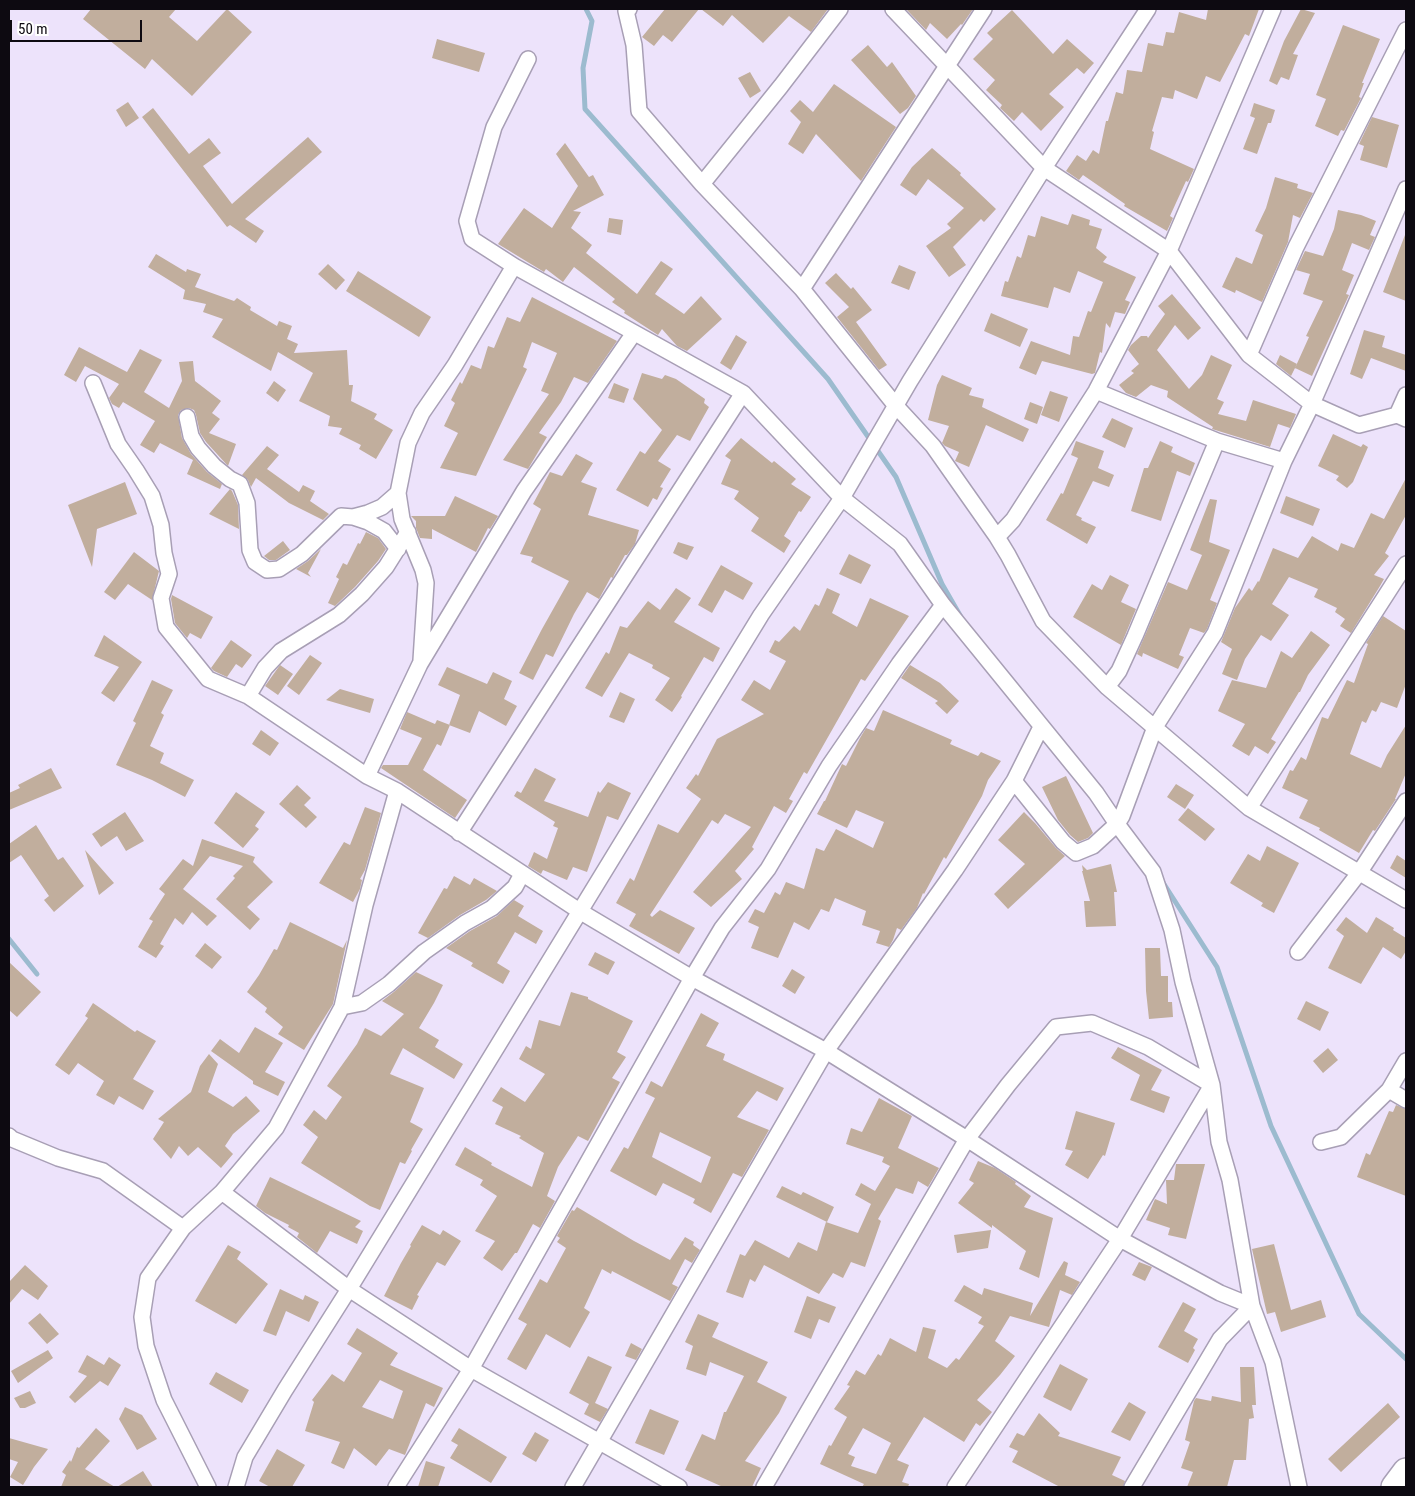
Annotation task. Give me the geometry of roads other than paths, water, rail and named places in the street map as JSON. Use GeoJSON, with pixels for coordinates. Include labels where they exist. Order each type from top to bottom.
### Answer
{"type":"FeatureCollection","features":[{"type":"Feature","properties":{"kind":"highway"},"geometry":{"type":"LineString","coordinates":[[1394,1487],[1406,1471]]}},
{"type":"Feature","properties":{"kind":"street"},"geometry":{"type":"LineString","coordinates":[[702,184],[840,9]]}},
{"type":"Feature","properties":{"kind":"street"},"geometry":{"type":"LineString","coordinates":[[893,9],[1044,168],[1169,251],[1248,355],[1312,404],[1359,425],[1402,417],[1406,395]]}},
{"type":"Feature","properties":{"kind":"street"},"geometry":{"type":"LineString","coordinates":[[802,289],[984,9]]}},
{"type":"Feature","properties":{"kind":"street"},"geometry":{"type":"LineString","coordinates":[[236,1487],[245,1458],[285,1390],[761,615],[842,498],[884,424],[1044,168],[1148,9]]}},
{"type":"Feature","properties":{"kind":"street"},"geometry":{"type":"LineString","coordinates":[[997,537],[1013,520],[1096,391],[1169,251],[1273,9]]}},
{"type":"Feature","properties":{"kind":"street"},"geometry":{"type":"LineString","coordinates":[[627,10],[634,45],[639,111],[702,184],[802,289],[896,406],[933,446],[997,537],[1043,621],[1108,687],[1249,808],[1406,900]]}},
{"type":"Feature","properties":{"kind":"street"},"geometry":{"type":"LineString","coordinates":[[1248,355],[1296,247],[1406,30]]}},
{"type":"Feature","properties":{"kind":"street"},"geometry":{"type":"LineString","coordinates":[[528,59],[494,127],[467,221],[472,240],[514,266],[743,393],[842,498],[900,544],[943,605],[1096,793],[1153,872],[1172,930],[1183,982],[1212,1085],[1219,1142],[1230,1180],[1252,1306],[1273,1362],[1299,1487]]}},
{"type":"Feature","properties":{"kind":"street"},"geometry":{"type":"LineString","coordinates":[[1014,780],[1063,842],[1076,853],[1093,846],[1117,824],[1122,816],[1155,727],[1215,634],[1284,461],[1312,404],[1406,189]]}},
{"type":"Feature","properties":{"kind":"street"},"geometry":{"type":"LineString","coordinates":[[420,664],[426,583],[423,570],[402,519],[398,493],[408,443],[422,413],[455,366],[514,266]]}},
{"type":"Feature","properties":{"kind":"street"},"geometry":{"type":"LineString","coordinates":[[367,776],[420,664],[524,491],[634,333]]}},
{"type":"Feature","properties":{"kind":"street"},"geometry":{"type":"LineString","coordinates":[[93,383],[118,444],[152,496],[161,525],[164,553],[169,574],[161,598],[166,627],[208,679],[248,696],[367,776],[397,791],[580,912],[692,978],[826,1052],[967,1139],[1120,1238],[1220,1293],[1252,1306]]}},
{"type":"Feature","properties":{"kind":"street"},"geometry":{"type":"LineString","coordinates":[[1096,391],[1217,441],[1284,461]]}},
{"type":"Feature","properties":{"kind":"street"},"geometry":{"type":"LineString","coordinates":[[459,833],[743,393]]}},
{"type":"Feature","properties":{"kind":"street"},"geometry":{"type":"LineString","coordinates":[[187,417],[191,436],[198,448],[214,466],[230,479],[240,484],[247,503],[250,550],[255,562],[267,570],[278,570],[302,554],[341,516],[353,517],[368,522],[384,532],[398,549]]}},
{"type":"Feature","properties":{"kind":"street"},"geometry":{"type":"LineString","coordinates":[[1108,687],[1119,671],[1135,636],[1217,441]]}},
{"type":"Feature","properties":{"kind":"street"},"geometry":{"type":"LineString","coordinates":[[353,517],[382,507],[398,493]]}},
{"type":"Feature","properties":{"kind":"street"},"geometry":{"type":"LineString","coordinates":[[248,696],[265,668],[281,651],[339,615],[362,594],[386,567],[408,532]]}},
{"type":"Feature","properties":{"kind":"street"},"geometry":{"type":"LineString","coordinates":[[1249,808],[1406,564]]}},
{"type":"Feature","properties":{"kind":"street"},"geometry":{"type":"LineString","coordinates":[[396,1487],[471,1369],[722,928],[768,868],[829,766],[872,700],[943,605]]}},
{"type":"Feature","properties":{"kind":"street"},"geometry":{"type":"LineString","coordinates":[[573,1487],[826,1052],[949,878],[1014,780],[1041,727]]}},
{"type":"Feature","properties":{"kind":"street"},"geometry":{"type":"LineString","coordinates":[[208,1487],[164,1400],[146,1346],[142,1317],[148,1278],[184,1228],[222,1192],[276,1128],[342,1007],[366,905],[397,791]]}},
{"type":"Feature","properties":{"kind":"street"},"geometry":{"type":"LineString","coordinates":[[1298,952],[1359,873],[1406,801]]}},
{"type":"Feature","properties":{"kind":"street"},"geometry":{"type":"LineString","coordinates":[[342,1007],[362,1003],[388,984],[424,952],[465,923],[492,908],[515,887],[522,874]]}},
{"type":"Feature","properties":{"kind":"street"},"geometry":{"type":"LineString","coordinates":[[764,1487],[967,1139],[1056,1027],[1092,1022],[1148,1046],[1212,1085]]}},
{"type":"Feature","properties":{"kind":"street"},"geometry":{"type":"LineString","coordinates":[[1321,1142],[1341,1137],[1389,1090],[1406,1061]]}},
{"type":"Feature","properties":{"kind":"street"},"geometry":{"type":"LineString","coordinates":[[955,1487],[1120,1238],[1212,1085]]}},
{"type":"Feature","properties":{"kind":"street"},"geometry":{"type":"LineString","coordinates":[[1389,1090],[1406,1100]]}},
{"type":"Feature","properties":{"kind":"street"},"geometry":{"type":"LineString","coordinates":[[9,1136],[12,1140],[58,1158],[103,1171],[184,1228]]}},
{"type":"Feature","properties":{"kind":"street"},"geometry":{"type":"LineString","coordinates":[[222,1192],[349,1288],[471,1369],[679,1487]]}},
{"type":"Feature","properties":{"kind":"street"},"geometry":{"type":"LineString","coordinates":[[1132,1487],[1220,1339],[1252,1306]]}},
{"type":"Feature","properties":{"kind":"waterway"},"geometry":{"type":"LineString","coordinates":[[586,9],[592,21],[583,68],[585,109],[828,379],[896,477],[942,584],[961,617]]}},
{"type":"Feature","properties":{"kind":"waterway"},"geometry":{"type":"LineString","coordinates":[[1162,881],[1217,967],[1271,1126],[1359,1314],[1406,1359]]}},
{"type":"Feature","properties":{"kind":"waterway"},"geometry":{"type":"LineString","coordinates":[[9,939],[37,974]]}}]}
